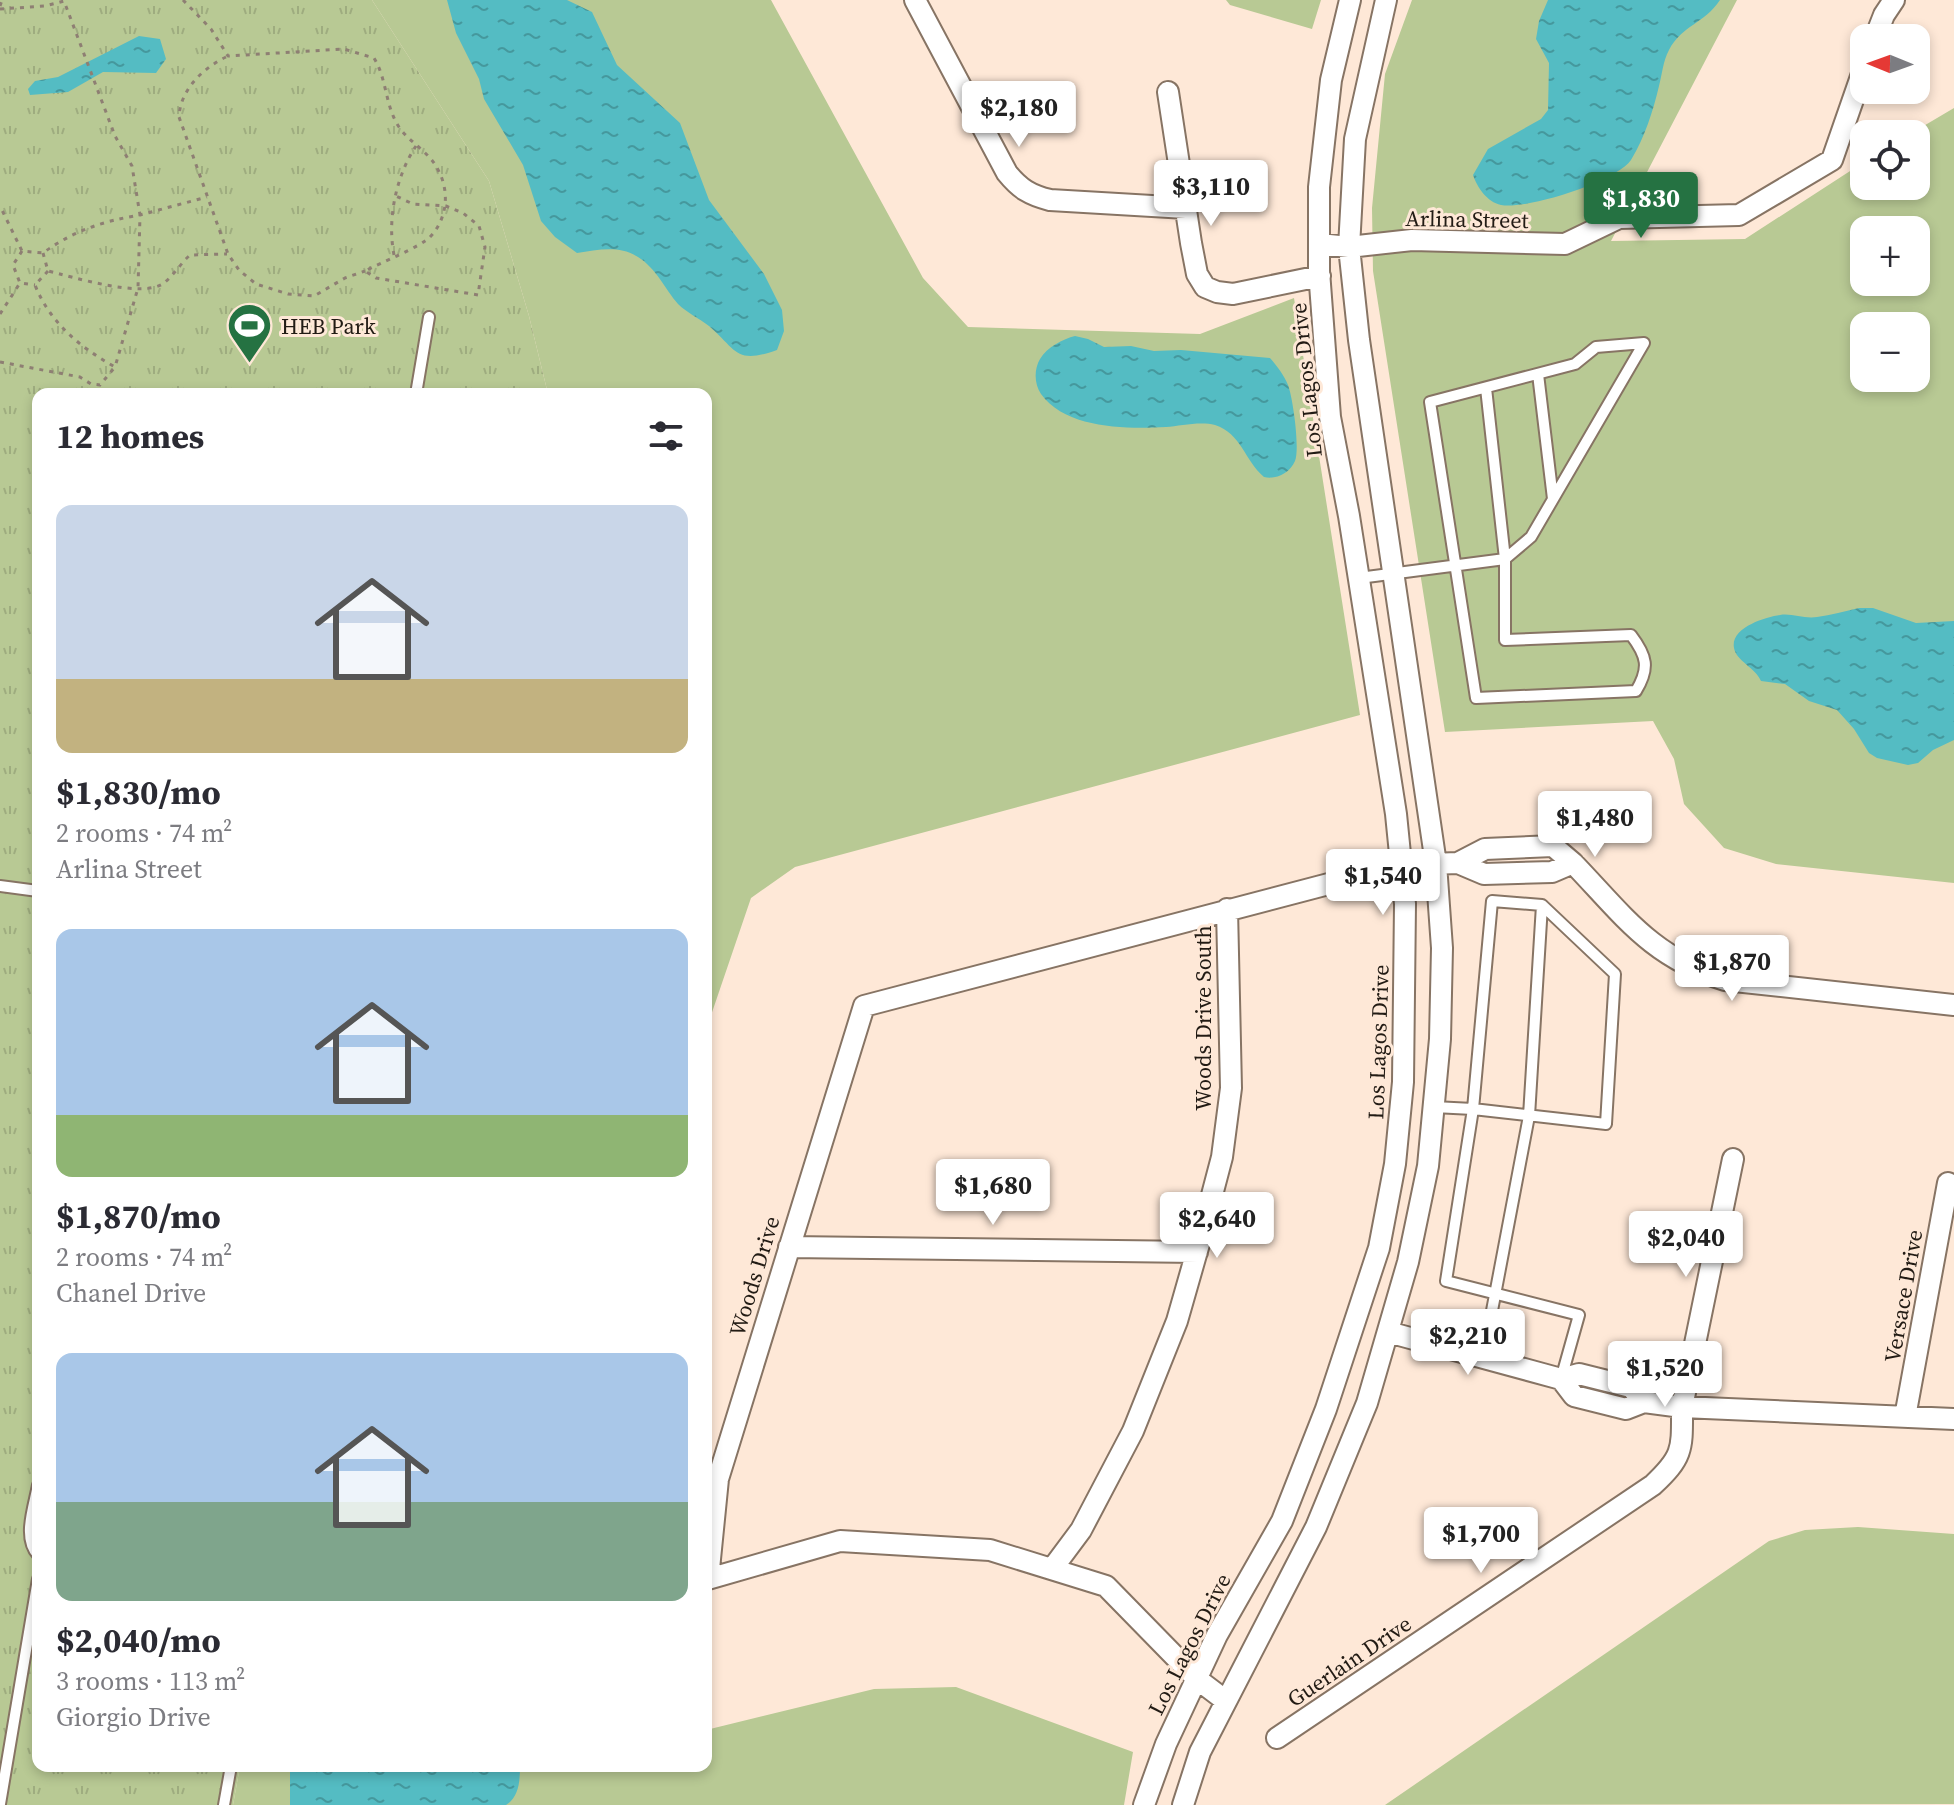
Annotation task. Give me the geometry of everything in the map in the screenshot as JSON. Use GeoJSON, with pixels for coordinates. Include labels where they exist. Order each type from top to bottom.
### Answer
{"type":"FeatureCollection","features":[{"type":"Feature","properties":{"kind":"street"},"geometry":{"type":"LineString","coordinates":[[915,0],[1007,173],[1020,188],[1050,200],[1186,208]]}},
{"type":"Feature","properties":{"kind":"street","name":"Los Lagos Drive"},"geometry":{"type":"LineString","coordinates":[[1144,1805],[1166,1744],[1217,1635],[1282,1521],[1326,1409],[1379,1248],[1395,1164],[1403,1082],[1405,904],[1396,814],[1330,417],[1320,276],[1319,187],[1331,80],[1350,0]]}},
{"type":"Feature","properties":{"kind":"street"},"geometry":{"type":"LineString","coordinates":[[1183,1805],[1200,1752],[1316,1527],[1367,1403],[1408,1262],[1428,1166],[1440,1039],[1442,948],[1436,864],[1359,340],[1349,247],[1355,139],[1386,0]]}},
{"type":"Feature","properties":{"kind":"street"},"geometry":{"type":"LineString","coordinates":[[1880,24],[1894,0]]}},
{"type":"Feature","properties":{"kind":"street"},"geometry":{"type":"LineString","coordinates":[[1168,92],[1197,274],[1205,287],[1233,294],[1320,276]]}},
{"type":"Feature","properties":{"kind":"street","name":"Arlina Street"},"geometry":{"type":"LineString","coordinates":[[1319,244],[1349,247],[1412,240],[1565,244],[1619,218],[1739,215],[1832,160],[1851,104]]}},
{"type":"Feature","properties":{"kind":"street","name":"Woods Drive"},"geometry":{"type":"LineString","coordinates":[[712,1539],[718,1479],[864,1006],[1401,865],[1458,863],[1484,874],[1552,872],[1573,863],[1649,942],[1676,961],[1725,980],[1954,1005]]}},
{"type":"Feature","properties":{"kind":"street","name":"Woods Drive South"},"geometry":{"type":"LineString","coordinates":[[1052,1569],[1081,1530],[1133,1431],[1177,1321],[1197,1252],[1222,1157],[1231,1088],[1227,909]]}},
{"type":"Feature","properties":{"kind":"street","name":"Guerlain Drive"},"geometry":{"type":"LineString","coordinates":[[1277,1738],[1653,1485],[1675,1465],[1682,1445],[1682,1407],[1733,1159]]}},
{"type":"Feature","properties":{"kind":"street","name":"Versace Drive"},"geometry":{"type":"LineString","coordinates":[[1905,1417],[1948,1183]]}},
{"type":"Feature","properties":{"kind":"street"},"geometry":{"type":"LineString","coordinates":[[789,1247],[1197,1252]]}},
{"type":"Feature","properties":{"kind":"street"},"geometry":{"type":"LineString","coordinates":[[1388,1332],[1561,1379],[1579,1374],[1631,1387],[1644,1402]]}},
{"type":"Feature","properties":{"kind":"street"},"geometry":{"type":"LineString","coordinates":[[1561,1379],[1574,1396],[1626,1409],[1644,1402],[1682,1407],[1954,1419]]}},
{"type":"Feature","properties":{"kind":"street"},"geometry":{"type":"LineString","coordinates":[[1601,1403],[1605,1381]]}},
{"type":"Feature","properties":{"kind":"street","name":"Woods Drive"},"geometry":{"type":"LineString","coordinates":[[712,1578],[840,1541],[990,1550],[1106,1586],[1197,1679],[1226,1701]]}},
{"type":"Feature","properties":{"kind":"lane"},"geometry":{"type":"LineString","coordinates":[[417,388],[429,317]]}},
{"type":"Feature","properties":{"kind":"lane"},"geometry":{"type":"LineString","coordinates":[[1359,578],[1455,565],[1505,559],[1531,537],[1644,343],[1596,347],[1575,364],[1430,402],[1455,565],[1476,698],[1636,691],[1644,678],[1644,651],[1631,635],[1505,640],[1505,559],[1486,388]]}},
{"type":"Feature","properties":{"kind":"lane"},"geometry":{"type":"LineString","coordinates":[[1538,374],[1553,499]]}},
{"type":"Feature","properties":{"kind":"lane"},"geometry":{"type":"LineString","coordinates":[[0,886],[32,890]]}},
{"type":"Feature","properties":{"kind":"lane"},"geometry":{"type":"LineString","coordinates":[[1434,1107],[1473,1109],[1606,1124],[1615,974],[1542,905],[1492,901],[1473,1109],[1446,1281],[1579,1315],[1561,1379]]}},
{"type":"Feature","properties":{"kind":"lane"},"geometry":{"type":"LineString","coordinates":[[1483,1359],[1529,1116],[1542,905]]}},
{"type":"Feature","properties":{"kind":"lane"},"geometry":{"type":"LineString","coordinates":[[0,1804],[32,1615]]}},
{"type":"Feature","properties":{"kind":"lane"},"geometry":{"type":"LineString","coordinates":[[224,1805],[230,1772]]}},
{"type":"Feature","properties":{"kind":"path"},"geometry":{"type":"LineString","coordinates":[[0,362],[80,377],[91,384],[100,385],[115,367],[138,288],[140,215],[132,166],[115,136],[66,0],[45,6],[0,8],[2,0]]}},
{"type":"Feature","properties":{"kind":"path"},"geometry":{"type":"LineString","coordinates":[[183,0],[211,29],[228,56]]}},
{"type":"Feature","properties":{"kind":"path"},"geometry":{"type":"LineString","coordinates":[[344,49],[374,58],[381,69],[391,111],[400,128],[437,166],[443,184],[446,206],[429,239],[314,296],[288,294],[256,284],[239,270],[228,254],[179,117],[180,104],[204,67],[228,56],[344,49]]}},
{"type":"Feature","properties":{"kind":"path"},"geometry":{"type":"LineString","coordinates":[[394,255],[392,226],[396,196],[404,164],[416,146]]}},
{"type":"Feature","properties":{"kind":"path"},"geometry":{"type":"LineString","coordinates":[[365,271],[376,278],[478,295],[481,290],[484,238],[479,226],[463,213],[446,206],[413,204],[396,196]]}},
{"type":"Feature","properties":{"kind":"path"},"geometry":{"type":"LineString","coordinates":[[22,251],[43,253],[66,236],[97,224],[207,197]]}},
{"type":"Feature","properties":{"kind":"path"},"geometry":{"type":"LineString","coordinates":[[0,206],[22,251]]}},
{"type":"Feature","properties":{"kind":"path"},"geometry":{"type":"LineString","coordinates":[[22,251],[13,265],[14,275],[20,283],[35,285]]}},
{"type":"Feature","properties":{"kind":"path"},"geometry":{"type":"LineString","coordinates":[[43,253],[48,271]]}},
{"type":"Feature","properties":{"kind":"path"},"geometry":{"type":"LineString","coordinates":[[48,271],[100,283],[154,288],[164,283],[190,255],[228,254]]}},
{"type":"Feature","properties":{"kind":"path"},"geometry":{"type":"LineString","coordinates":[[35,285],[48,271]]}},
{"type":"Feature","properties":{"kind":"path"},"geometry":{"type":"LineString","coordinates":[[0,314],[20,283]]}},
{"type":"Feature","properties":{"kind":"path"},"geometry":{"type":"LineString","coordinates":[[35,285],[41,299],[77,344],[115,367]]}},
{"type":"Feature","properties":{"kind":"green space","name":"HEB Park"},"geometry":{"type":"Polygon","coordinates":[[[0,0],[372,0],[489,181],[547,388],[32,388],[32,1772],[239,1772],[233,1805],[0,1805],[0,0]]]}},
{"type":"Feature","properties":{"kind":"green space"},"geometry":{"type":"Polygon","coordinates":[[[372,0],[771,0],[923,278],[968,327],[1200,334],[1294,298],[1360,715],[795,867],[751,898],[712,1012],[712,388],[547,388],[489,181],[372,0]]]}},
{"type":"Feature","properties":{"kind":"green space"},"geometry":{"type":"Polygon","coordinates":[[[1226,0],[1321,0],[1312,29],[1230,5],[1226,0]]]}},
{"type":"Feature","properties":{"kind":"green space"},"geometry":{"type":"Polygon","coordinates":[[[1412,0],[1737,0],[1611,241],[1745,239],[1850,171],[1850,200],[1930,200],[1930,122],[1954,108],[1954,883],[1776,864],[1724,848],[1684,804],[1674,759],[1653,721],[1445,732],[1373,271],[1372,208],[1385,74],[1412,0]]]}},
{"type":"Feature","properties":{"kind":"green space"},"geometry":{"type":"Polygon","coordinates":[[[1858,1527],[1954,1534],[1954,1804],[1385,1805],[1769,1541],[1805,1530],[1858,1527]]]}},
{"type":"Feature","properties":{"kind":"green space"},"geometry":{"type":"Polygon","coordinates":[[[956,1687],[1133,1752],[1124,1805],[233,1805],[239,1772],[712,1772],[712,1729],[874,1689],[956,1687]]]}},
{"type":"Feature","properties":{"kind":"water"},"geometry":{"type":"Polygon","coordinates":[[[447,0],[567,0],[592,12],[617,65],[680,123],[709,200],[764,274],[782,310],[784,331],[777,350],[753,356],[738,353],[709,326],[678,304],[655,273],[638,257],[616,250],[577,253],[555,237],[541,221],[523,165],[484,99],[479,79],[456,33],[447,0]]]}},
{"type":"Feature","properties":{"kind":"water"},"geometry":{"type":"Polygon","coordinates":[[[1548,0],[1720,0],[1680,35],[1669,50],[1654,105],[1631,160],[1591,185],[1530,203],[1501,205],[1483,193],[1473,175],[1488,149],[1541,119],[1548,110],[1549,63],[1536,39],[1539,21],[1548,0]]]}},
{"type":"Feature","properties":{"kind":"water"},"geometry":{"type":"Polygon","coordinates":[[[139,36],[160,39],[166,59],[156,73],[103,72],[68,92],[30,95],[28,89],[35,81],[58,77],[139,36]]]}},
{"type":"Feature","properties":{"kind":"water"},"geometry":{"type":"Polygon","coordinates":[[[1075,336],[1104,347],[1131,346],[1154,351],[1181,350],[1270,358],[1286,381],[1292,401],[1297,446],[1293,465],[1278,476],[1264,477],[1231,434],[1215,425],[1115,427],[1065,414],[1041,394],[1036,372],[1040,359],[1047,351],[1060,341],[1075,336]]]}},
{"type":"Feature","properties":{"kind":"water"},"geometry":{"type":"Polygon","coordinates":[[[1873,608],[1916,623],[1954,621],[1954,740],[1933,750],[1918,763],[1908,765],[1877,758],[1869,753],[1837,710],[1809,701],[1785,684],[1761,681],[1734,648],[1737,635],[1758,621],[1785,615],[1817,617],[1873,608]]]}},
{"type":"Feature","properties":{"kind":"water"},"geometry":{"type":"Polygon","coordinates":[[[290,1772],[520,1772],[516,1793],[506,1805],[290,1805],[290,1772]]]}},
{"type":"Feature","properties":{"kind":"place","name":"HEB Park"},"geometry":{"type":"Point","coordinates":[250,365]}}]}
